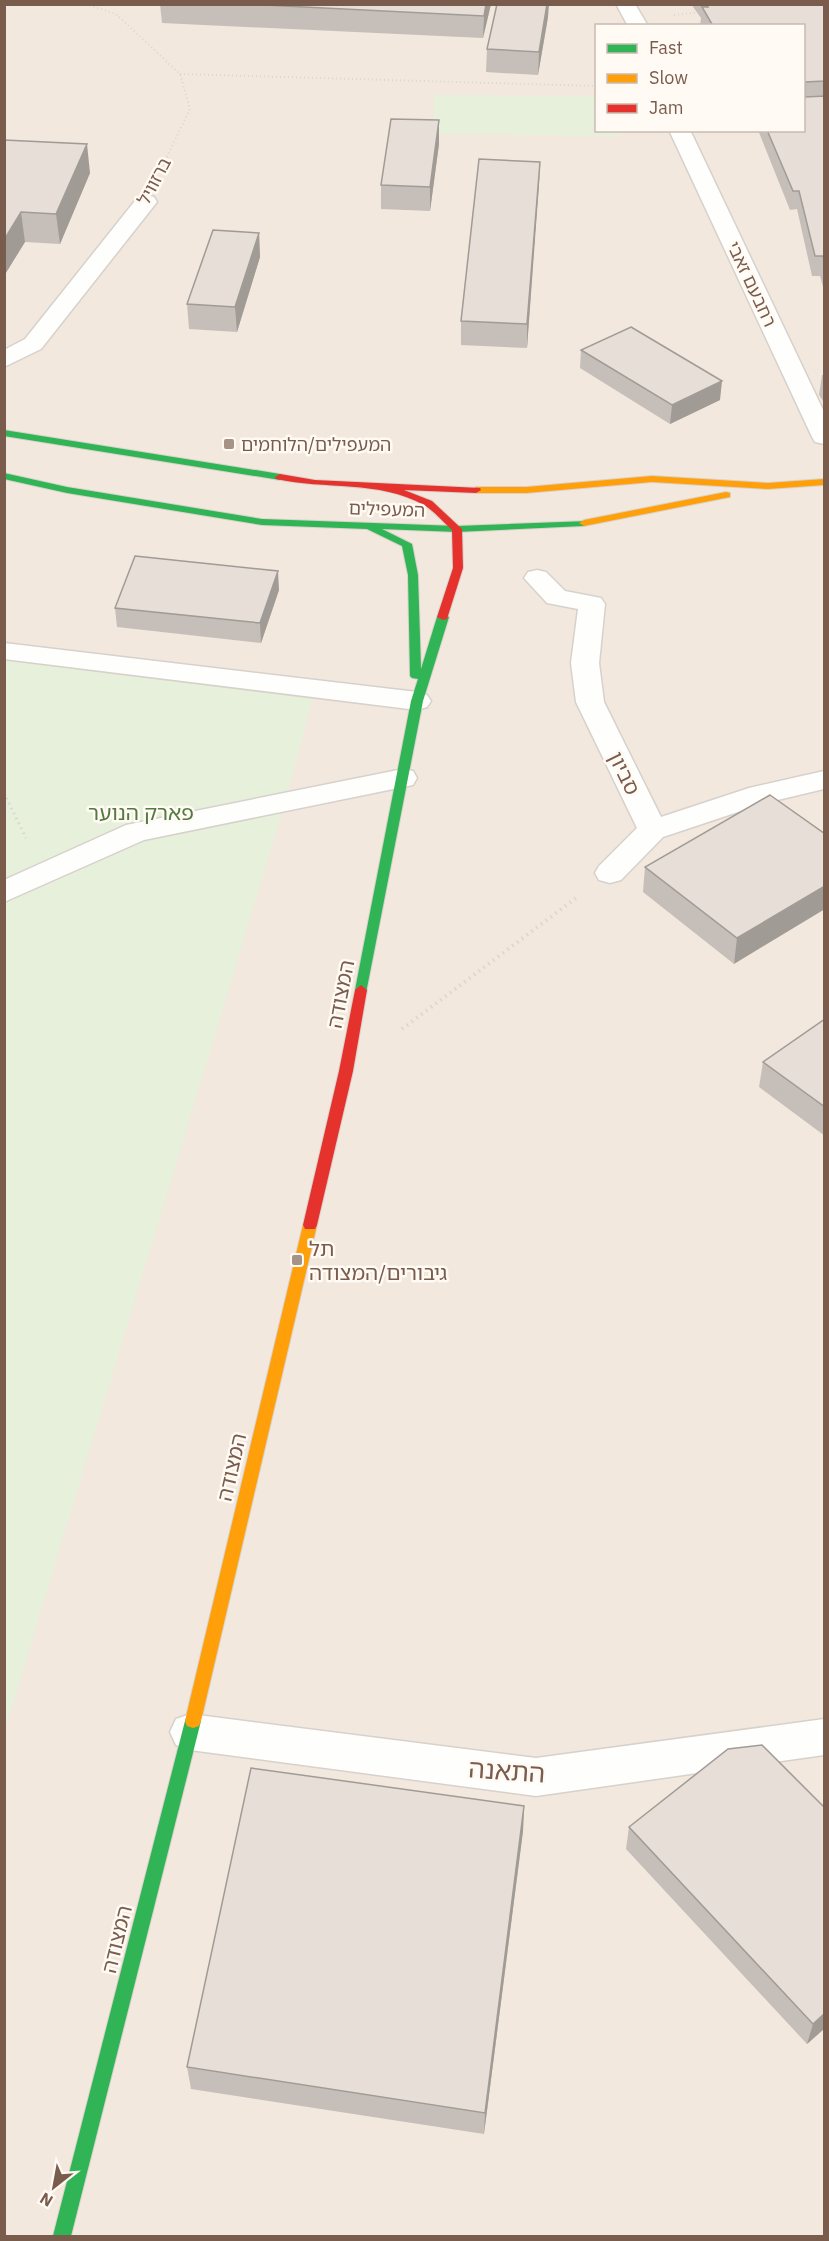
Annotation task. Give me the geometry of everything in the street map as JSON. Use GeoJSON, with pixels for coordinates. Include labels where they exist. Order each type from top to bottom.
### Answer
{"type":"FeatureCollection","features":[{"type":"Feature","properties":{"kind":"street","name":"רחבעם זאבי"},"geometry":{"type":"LineString","coordinates":[[680,132],[825,437]]}},
{"type":"Feature","properties":{"kind":"street","name":"ברזוויל"},"geometry":{"type":"LineString","coordinates":[[4,360],[33,344],[146,202]]}},
{"type":"Feature","properties":{"kind":"street","name":"המעפילים"},"geometry":{"type":"LineString","coordinates":[[4,433],[315,483],[526,490],[652,479],[768,486],[825,482]]}},
{"type":"Feature","properties":{"kind":"street","name":"המעפילים"},"geometry":{"type":"LineString","coordinates":[[4,476],[67,490],[262,522],[457,529],[592,524],[768,486]]}},
{"type":"Feature","properties":{"kind":"street"},"geometry":{"type":"LineString","coordinates":[[384,486],[428,503],[457,529]]}},
{"type":"Feature","properties":{"kind":"street","name":"המצודה"},"geometry":{"type":"LineString","coordinates":[[366,527],[407,544],[413,575],[417,701]]}},
{"type":"Feature","properties":{"kind":"street","name":"המצודה"},"geometry":{"type":"LineString","coordinates":[[62,2236],[190,1731],[346,1071],[417,701],[458,568],[457,529]]}},
{"type":"Feature","properties":{"kind":"street","name":"סביון"},"geometry":{"type":"LineString","coordinates":[[537,578],[556,597],[592,604],[585,663],[590,702],[653,830]]}},
{"type":"Feature","properties":{"kind":"street"},"geometry":{"type":"LineString","coordinates":[[4,651],[417,701]]}},
{"type":"Feature","properties":{"kind":"street"},"geometry":{"type":"LineString","coordinates":[[4,892],[136,832],[403,778]]}},
{"type":"Feature","properties":{"kind":"street"},"geometry":{"type":"LineString","coordinates":[[610,873],[653,830],[759,795],[825,780]]}},
{"type":"Feature","properties":{"kind":"street","name":"התאנה"},"geometry":{"type":"LineString","coordinates":[[190,1731],[536,1777],[825,1737]]}},
{"type":"Feature","properties":{"kind":"path"},"geometry":{"type":"LineString","coordinates":[[86,4],[116,15],[180,74],[595,86]]}},
{"type":"Feature","properties":{"kind":"path"},"geometry":{"type":"LineString","coordinates":[[633,16],[703,12]]}},
{"type":"Feature","properties":{"kind":"path","name":"ברזוויל"},"geometry":{"type":"LineString","coordinates":[[146,202],[190,109],[180,74]]}},
{"type":"Feature","properties":{"kind":"path"},"geometry":{"type":"LineString","coordinates":[[4,793],[43,875]]}},
{"type":"Feature","properties":{"kind":"path"},"geometry":{"type":"LineString","coordinates":[[346,1071],[610,873]]}},
{"type":"Feature","properties":{"kind":"shaded area"},"geometry":{"type":"Polygon","coordinates":[[[5,5],[824,5],[824,2236],[5,2236],[5,5]]]}},
{"type":"Feature","properties":{"kind":"green space"},"geometry":{"type":"Polygon","coordinates":[[[434,95],[595,96],[595,132],[620,132],[620,136],[433,134],[434,95]]]}},
{"type":"Feature","properties":{"kind":"green space","name":"פארק הנוער"},"geometry":{"type":"Polygon","coordinates":[[[5,659],[315,690],[286,800],[5,1730],[5,659]]]}},
{"type":"Feature","properties":{"kind":"building"},"geometry":{"type":"Polygon","coordinates":[[[244,4],[486,4],[484,16],[244,4]]]}},
{"type":"Feature","properties":{"kind":"building"},"geometry":{"type":"Polygon","coordinates":[[[497,4],[547,4],[539,52],[487,49],[497,4]]]}},
{"type":"Feature","properties":{"kind":"building"},"geometry":{"type":"Polygon","coordinates":[[[706,4],[825,4],[825,81],[805,82],[805,24],[712,24],[702,7],[708,7],[706,4]]]}},
{"type":"Feature","properties":{"kind":"building"},"geometry":{"type":"Polygon","coordinates":[[[825,96],[825,264],[823,256],[815,256],[799,191],[793,191],[768,132],[805,132],[805,97],[825,96]]]}},
{"type":"Feature","properties":{"kind":"building"},"geometry":{"type":"Polygon","coordinates":[[[391,119],[439,120],[430,187],[381,185],[391,119]]]}},
{"type":"Feature","properties":{"kind":"building"},"geometry":{"type":"Polygon","coordinates":[[[4,140],[87,144],[56,214],[21,212],[4,240],[4,140]]]}},
{"type":"Feature","properties":{"kind":"building"},"geometry":{"type":"Polygon","coordinates":[[[479,159],[540,162],[527,324],[461,321],[479,159]]]}},
{"type":"Feature","properties":{"kind":"building"},"geometry":{"type":"Polygon","coordinates":[[[213,230],[259,233],[235,307],[187,304],[213,230]]]}},
{"type":"Feature","properties":{"kind":"building"},"geometry":{"type":"Polygon","coordinates":[[[631,327],[722,381],[672,405],[581,350],[631,327]]]}},
{"type":"Feature","properties":{"kind":"building"},"geometry":{"type":"Polygon","coordinates":[[[135,556],[278,571],[260,623],[115,608],[135,556]]]}},
{"type":"Feature","properties":{"kind":"building"},"geometry":{"type":"Polygon","coordinates":[[[770,795],[825,834],[825,886],[737,938],[645,867],[770,795]]]}},
{"type":"Feature","properties":{"kind":"building"},"geometry":{"type":"Polygon","coordinates":[[[825,1019],[825,1107],[763,1062],[825,1019]]]}},
{"type":"Feature","properties":{"kind":"building"},"geometry":{"type":"Polygon","coordinates":[[[762,1745],[825,1808],[825,2013],[813,2024],[629,1827],[728,1749],[762,1745]]]}},
{"type":"Feature","properties":{"kind":"building"},"geometry":{"type":"Polygon","coordinates":[[[251,1768],[524,1806],[485,2113],[187,2067],[251,1768]]]}},
{"type":"Feature","properties":{"kind":"traffic: fast"},"geometry":{"type":"LineString","coordinates":[[4,433],[280,477]]}},
{"type":"Feature","properties":{"kind":"traffic: fast"},"geometry":{"type":"LineString","coordinates":[[4,476],[67,490],[262,522],[457,529],[584,523]]}},
{"type":"Feature","properties":{"kind":"traffic: fast"},"geometry":{"type":"LineString","coordinates":[[372,529],[407,544],[413,575],[416,676]]}},
{"type":"Feature","properties":{"kind":"traffic: fast"},"geometry":{"type":"LineString","coordinates":[[361,990],[417,701],[443,617]]}},
{"type":"Feature","properties":{"kind":"traffic: fast"},"geometry":{"type":"LineString","coordinates":[[62,2236],[193,1721]]}},
{"type":"Feature","properties":{"kind":"traffic: slow"},"geometry":{"type":"LineString","coordinates":[[476,490],[526,490],[652,479],[768,486],[824,482]]}},
{"type":"Feature","properties":{"kind":"traffic: slow"},"geometry":{"type":"LineString","coordinates":[[584,523],[726,495]]}},
{"type":"Feature","properties":{"kind":"traffic: slow"},"geometry":{"type":"LineString","coordinates":[[193,1721],[310,1225]]}},
{"type":"Feature","properties":{"kind":"traffic: jam"},"geometry":{"type":"LineString","coordinates":[[280,477],[315,483],[476,490]]}},
{"type":"Feature","properties":{"kind":"traffic: jam"},"geometry":{"type":"LineString","coordinates":[[384,486],[428,503],[457,529],[458,568],[443,617]]}},
{"type":"Feature","properties":{"kind":"traffic: jam"},"geometry":{"type":"LineString","coordinates":[[310,1225],[346,1071],[361,990]]}},
{"type":"Feature","properties":{"kind":"place","name":"המעפילים/הלוחמים"},"geometry":{"type":"Point","coordinates":[229,444]}},
{"type":"Feature","properties":{"kind":"place","name":"תל גיבורים/המצודה"},"geometry":{"type":"Point","coordinates":[297,1260]}}]}
